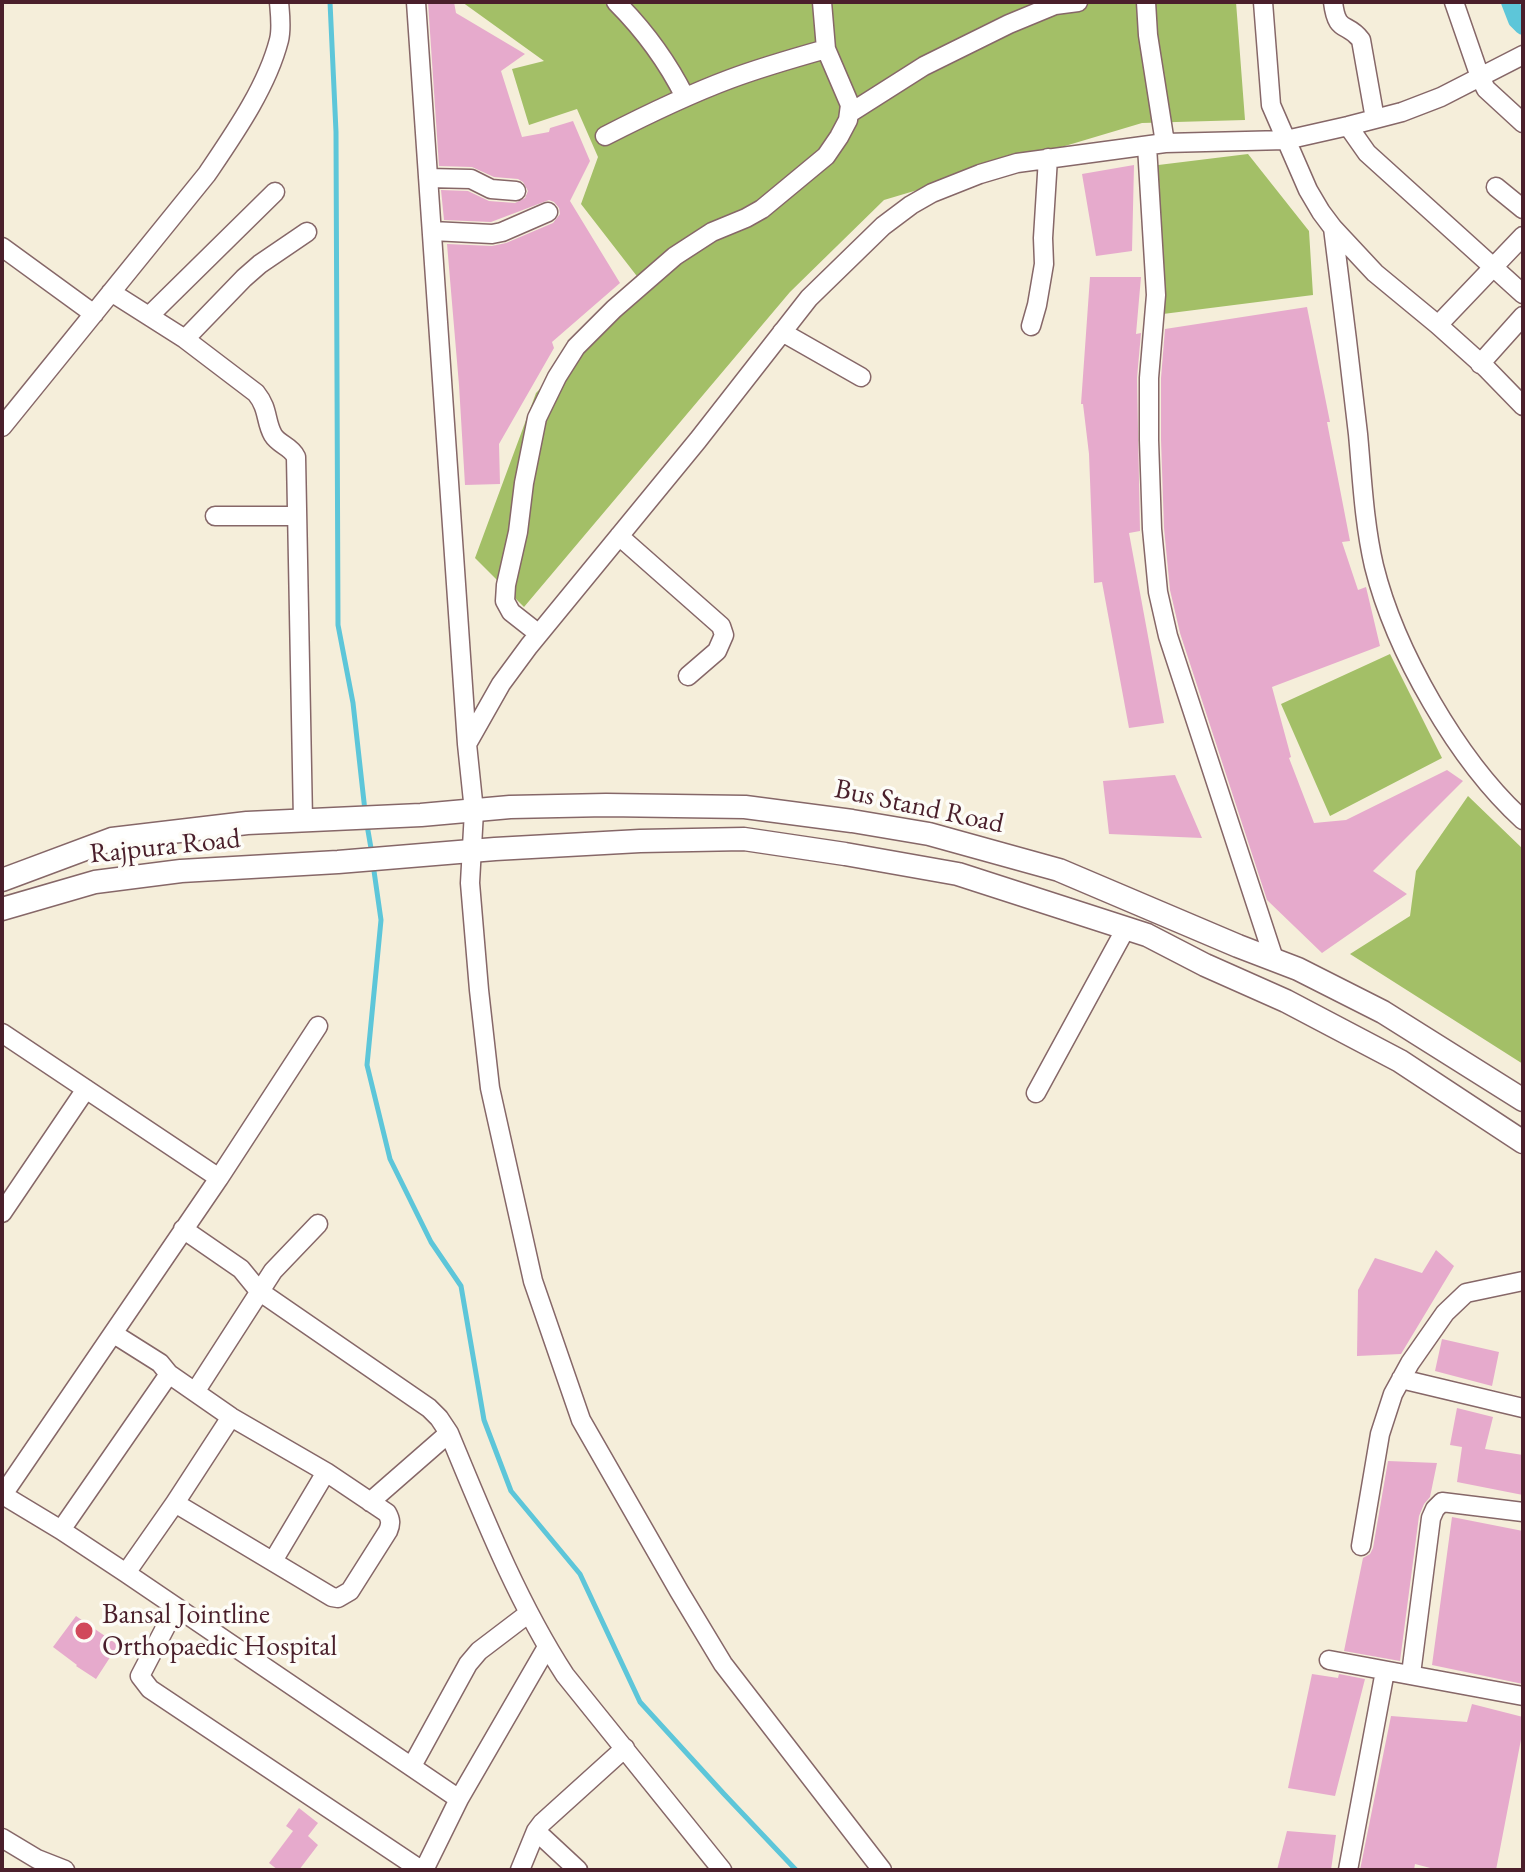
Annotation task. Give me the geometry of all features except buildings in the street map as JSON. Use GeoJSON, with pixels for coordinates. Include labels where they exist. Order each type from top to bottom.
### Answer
{"type":"FeatureCollection","features":[{"type":"Feature","properties":{"kind":"main road","name":"Bus Stand Road"},"geometry":{"type":"LineString","coordinates":[[247,823],[510,807],[745,807],[929,834],[1059,870],[1298,969],[1383,1012],[1523,1100]]}},
{"type":"Feature","properties":{"kind":"main road","name":"Rajpura Road"},"geometry":{"type":"LineString","coordinates":[[2,880],[112,839],[247,823]]}},
{"type":"Feature","properties":{"kind":"main road","name":"Bus Stand Road"},"geometry":{"type":"LineString","coordinates":[[338,862],[640,841],[744,839],[958,874],[1147,935],[1286,1001],[1400,1061],[1523,1142]]}},
{"type":"Feature","properties":{"kind":"main road","name":"Rajpura Road"},"geometry":{"type":"LineString","coordinates":[[2,909],[95,882],[181,871],[338,862]]}},
{"type":"Feature","properties":{"kind":"street"},"geometry":{"type":"LineString","coordinates":[[2,427],[207,174],[254,101],[279,40],[279,2]]}},
{"type":"Feature","properties":{"kind":"street"},"geometry":{"type":"LineString","coordinates":[[416,2],[474,811],[470,883],[479,990],[490,1088],[533,1281],[581,1420],[679,1591],[723,1664],[882,1870]]}},
{"type":"Feature","properties":{"kind":"street"},"geometry":{"type":"LineString","coordinates":[[616,2],[668,67],[685,97]]}},
{"type":"Feature","properties":{"kind":"street"},"geometry":{"type":"LineString","coordinates":[[822,2],[826,49],[847,96],[850,113]]}},
{"type":"Feature","properties":{"kind":"street"},"geometry":{"type":"LineString","coordinates":[[539,634],[511,612],[505,601],[506,585],[537,418],[576,347],[675,256],[712,232],[762,209],[826,156],[850,113],[924,66],[1009,24],[1055,5],[1078,2]]}},
{"type":"Feature","properties":{"kind":"street"},"geometry":{"type":"LineString","coordinates":[[1146,2],[1156,144],[1156,295],[1149,378],[1149,440],[1158,592],[1168,636],[1274,959]]}},
{"type":"Feature","properties":{"kind":"street"},"geometry":{"type":"LineString","coordinates":[[1263,2],[1274,116],[1321,212],[1375,273],[1438,325],[1523,406]]}},
{"type":"Feature","properties":{"kind":"street"},"geometry":{"type":"LineString","coordinates":[[1333,2],[1338,23],[1357,34],[1361,40],[1375,119]]}},
{"type":"Feature","properties":{"kind":"street"},"geometry":{"type":"LineString","coordinates":[[1454,2],[1486,89],[1523,123]]}},
{"type":"Feature","properties":{"kind":"street"},"geometry":{"type":"LineString","coordinates":[[605,136],[685,97],[757,69],[826,49]]}},
{"type":"Feature","properties":{"kind":"street"},"geometry":{"type":"LineString","coordinates":[[467,744],[501,684],[539,634],[698,440],[809,298],[883,226],[911,205],[932,193],[1017,163],[1156,144],[1286,140],[1348,126],[1402,112],[1441,97],[1523,55]]}},
{"type":"Feature","properties":{"kind":"street"},"geometry":{"type":"LineString","coordinates":[[1348,126],[1367,153],[1523,294]]}},
{"type":"Feature","properties":{"kind":"street"},"geometry":{"type":"LineString","coordinates":[[1031,326],[1044,264],[1048,158]]}},
{"type":"Feature","properties":{"kind":"street"},"geometry":{"type":"LineString","coordinates":[[428,178],[471,179],[491,189],[516,191]]}},
{"type":"Feature","properties":{"kind":"street"},"geometry":{"type":"LineString","coordinates":[[1496,187],[1523,209]]}},
{"type":"Feature","properties":{"kind":"street"},"geometry":{"type":"LineString","coordinates":[[149,316],[275,192]]}},
{"type":"Feature","properties":{"kind":"street"},"geometry":{"type":"LineString","coordinates":[[432,231],[492,234],[548,212]]}},
{"type":"Feature","properties":{"kind":"street"},"geometry":{"type":"LineString","coordinates":[[1333,228],[1367,525],[1381,588],[1396,633],[1436,709],[1485,778],[1523,820]]}},
{"type":"Feature","properties":{"kind":"street"},"geometry":{"type":"LineString","coordinates":[[185,339],[244,278],[307,232]]}},
{"type":"Feature","properties":{"kind":"street"},"geometry":{"type":"LineString","coordinates":[[1438,325],[1523,236]]}},
{"type":"Feature","properties":{"kind":"street"},"geometry":{"type":"LineString","coordinates":[[2,247],[94,314]]}},
{"type":"Feature","properties":{"kind":"street"},"geometry":{"type":"LineString","coordinates":[[111,292],[185,339],[256,393],[263,401],[273,434],[293,450],[296,457],[303,820]]}},
{"type":"Feature","properties":{"kind":"street"},"geometry":{"type":"LineString","coordinates":[[1480,364],[1523,316]]}},
{"type":"Feature","properties":{"kind":"street"},"geometry":{"type":"LineString","coordinates":[[782,332],[861,377]]}},
{"type":"Feature","properties":{"kind":"street"},"geometry":{"type":"LineString","coordinates":[[215,516],[297,516]]}},
{"type":"Feature","properties":{"kind":"street"},"geometry":{"type":"LineString","coordinates":[[619,536],[721,626],[724,635],[717,651],[688,676]]}},
{"type":"Feature","properties":{"kind":"street"},"geometry":{"type":"LineString","coordinates":[[1036,1093],[1126,928]]}},
{"type":"Feature","properties":{"kind":"street"},"geometry":{"type":"LineString","coordinates":[[318,1026],[219,1178],[2,1496],[126,1573],[459,1799]]}},
{"type":"Feature","properties":{"kind":"street"},"geometry":{"type":"LineString","coordinates":[[2,1033],[219,1178]]}},
{"type":"Feature","properties":{"kind":"street"},"geometry":{"type":"LineString","coordinates":[[2,1213],[86,1089]]}},
{"type":"Feature","properties":{"kind":"street"},"geometry":{"type":"LineString","coordinates":[[195,1392],[273,1271],[318,1224]]}},
{"type":"Feature","properties":{"kind":"street"},"geometry":{"type":"LineString","coordinates":[[183,1229],[241,1269],[259,1291],[429,1408],[439,1418],[449,1433],[547,1647],[565,1675],[716,1868]]}},
{"type":"Feature","properties":{"kind":"street"},"geometry":{"type":"LineString","coordinates":[[1361,1546],[1380,1434],[1401,1379],[1455,1301],[1466,1293],[1523,1281]]}},
{"type":"Feature","properties":{"kind":"street"},"geometry":{"type":"LineString","coordinates":[[114,1334],[160,1363],[169,1374],[231,1417],[326,1472],[387,1513],[390,1526],[350,1591],[338,1598],[175,1503]]}},
{"type":"Feature","properties":{"kind":"street"},"geometry":{"type":"LineString","coordinates":[[61,1530],[169,1374]]}},
{"type":"Feature","properties":{"kind":"street"},"geometry":{"type":"LineString","coordinates":[[1401,1379],[1523,1408]]}},
{"type":"Feature","properties":{"kind":"street"},"geometry":{"type":"LineString","coordinates":[[126,1573],[231,1417]]}},
{"type":"Feature","properties":{"kind":"street"},"geometry":{"type":"LineString","coordinates":[[370,1502],[449,1433]]}},
{"type":"Feature","properties":{"kind":"street"},"geometry":{"type":"LineString","coordinates":[[273,1561],[326,1472]]}},
{"type":"Feature","properties":{"kind":"street"},"geometry":{"type":"LineString","coordinates":[[1411,1674],[1431,1518],[1435,1509],[1442,1502],[1523,1512]]}},
{"type":"Feature","properties":{"kind":"street"},"geometry":{"type":"LineString","coordinates":[[176,1607],[140,1676],[150,1689],[423,1870],[459,1799],[547,1647]]}},
{"type":"Feature","properties":{"kind":"street"},"geometry":{"type":"LineString","coordinates":[[412,1766],[468,1664],[486,1645],[529,1613]]}},
{"type":"Feature","properties":{"kind":"street"},"geometry":{"type":"LineString","coordinates":[[1329,1660],[1523,1696]]}},
{"type":"Feature","properties":{"kind":"street"},"geometry":{"type":"LineString","coordinates":[[1348,1870],[1385,1671]]}},
{"type":"Feature","properties":{"kind":"street"},"geometry":{"type":"LineString","coordinates":[[520,1870],[536,1831],[625,1748]]}},
{"type":"Feature","properties":{"kind":"street"},"geometry":{"type":"LineString","coordinates":[[536,1831],[578,1870]]}},
{"type":"Feature","properties":{"kind":"street"},"geometry":{"type":"LineString","coordinates":[[2,1838],[37,1859],[65,1870]]}},
{"type":"Feature","properties":{"kind":"green space"},"geometry":{"type":"Polygon","coordinates":[[[462,2],[1236,2],[1245,120],[1142,123],[884,200],[790,292],[524,607],[475,558],[536,393],[643,284],[581,204],[598,157],[577,109],[529,125],[512,69],[544,61],[462,2]]]}},
{"type":"Feature","properties":{"kind":"green space"},"geometry":{"type":"Polygon","coordinates":[[[1248,154],[1309,231],[1313,295],[1163,314],[1142,167],[1248,154]]]}},
{"type":"Feature","properties":{"kind":"green space"},"geometry":{"type":"Polygon","coordinates":[[[1390,654],[1442,758],[1330,816],[1281,704],[1390,654]]]}},
{"type":"Feature","properties":{"kind":"green space"},"geometry":{"type":"Polygon","coordinates":[[[1468,796],[1523,849],[1523,1064],[1350,954],[1410,916],[1416,871],[1468,796]]]}},
{"type":"Feature","properties":{"kind":"waterway"},"geometry":{"type":"LineString","coordinates":[[330,2],[336,132],[338,625],[353,703],[365,811]]}},
{"type":"Feature","properties":{"kind":"waterway"},"geometry":{"type":"LineString","coordinates":[[1510,2],[1517,20],[1523,26]]}},
{"type":"Feature","properties":{"kind":"waterway"},"geometry":{"type":"LineString","coordinates":[[367,825],[372,854]]}},
{"type":"Feature","properties":{"kind":"waterway"},"geometry":{"type":"LineString","coordinates":[[373,864],[381,920],[367,1065],[390,1159],[431,1242],[461,1286],[484,1420],[511,1491],[580,1574],[640,1702],[796,1870]]}},
{"type":"Feature","properties":{"kind":"place","name":"Bansal Jointline Orthopaedic Hospital"},"geometry":{"type":"Point","coordinates":[84,1631]}}]}
